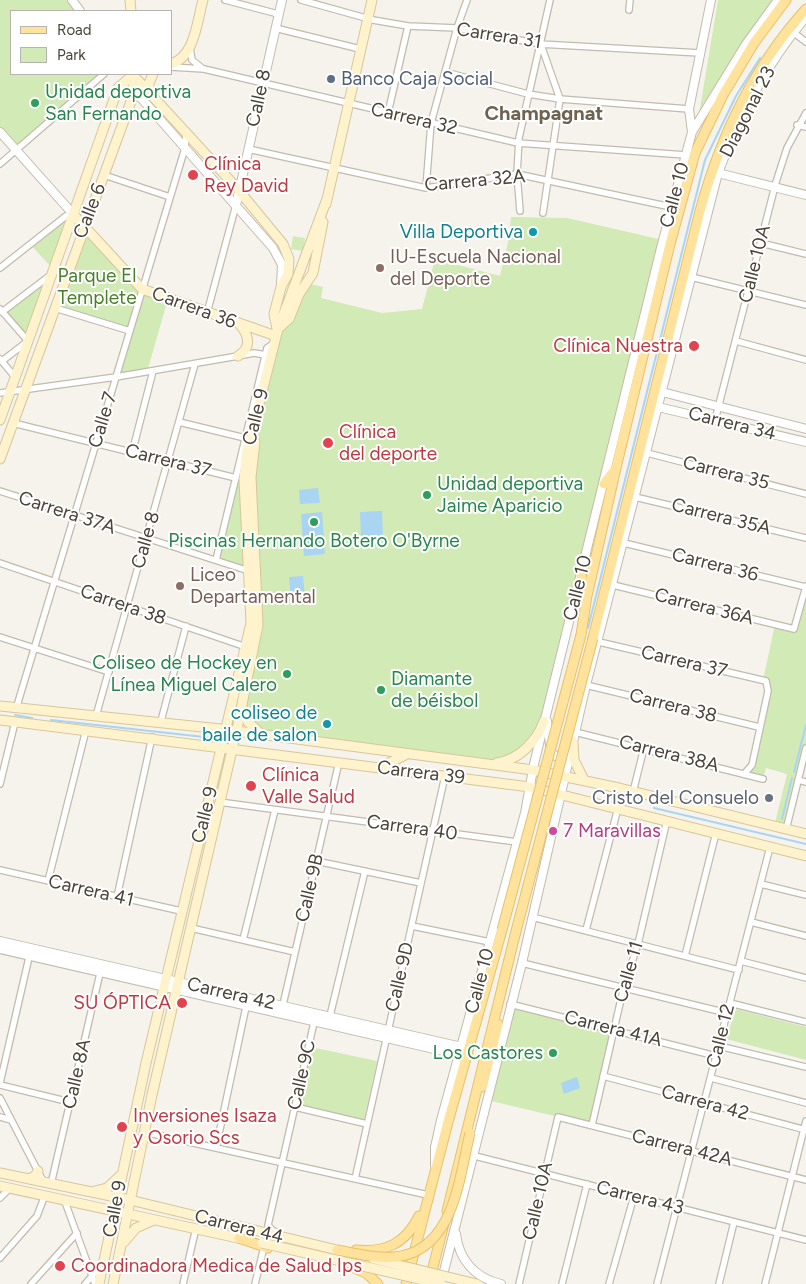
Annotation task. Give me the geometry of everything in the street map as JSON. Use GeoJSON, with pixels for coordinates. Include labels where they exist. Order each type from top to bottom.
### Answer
{"type":"FeatureCollection","features":[{"type":"Feature","properties":{"kind":"main road"},"geometry":{"type":"LineString","coordinates":[[172,64],[183,58],[190,48],[203,0]]}},
{"type":"Feature","properties":{"kind":"main road","name":"Calle 9"},"geometry":{"type":"LineString","coordinates":[[113,1284],[152,1095],[236,731],[259,617],[249,508],[244,480],[246,455],[276,336],[327,199],[372,0]]}},
{"type":"Feature","properties":{"kind":"main road"},"geometry":{"type":"LineString","coordinates":[[675,208],[705,129],[751,42],[786,0]]}},
{"type":"Feature","properties":{"kind":"main road"},"geometry":{"type":"LineString","coordinates":[[704,213],[716,156],[738,106],[769,55],[806,9]]}},
{"type":"Feature","properties":{"kind":"main road","name":"Calle 6"},"geometry":{"type":"LineString","coordinates":[[0,420],[118,88],[132,75]]}},
{"type":"Feature","properties":{"kind":"main road","name":"Calle 6"},"geometry":{"type":"LineString","coordinates":[[0,459],[134,93],[133,75]]}},
{"type":"Feature","properties":{"kind":"main road"},"geometry":{"type":"LineString","coordinates":[[134,75],[239,191],[287,252],[288,274],[281,287],[274,314],[276,336]]}},
{"type":"Feature","properties":{"kind":"main road"},"geometry":{"type":"LineString","coordinates":[[148,92],[153,75]]}},
{"type":"Feature","properties":{"kind":"main road","name":"Calle 10"},"geometry":{"type":"LineString","coordinates":[[406,1284],[487,967],[502,930],[581,635],[587,596],[663,252],[670,244],[675,208]]}},
{"type":"Feature","properties":{"kind":"main road","name":"Calle 10"},"geometry":{"type":"LineString","coordinates":[[429,1284],[515,935],[598,638],[600,612],[704,213]]}},
{"type":"Feature","properties":{"kind":"main road","name":"Carrera 36"},"geometry":{"type":"LineString","coordinates":[[73,214],[142,289],[239,325],[276,336]]}},
{"type":"Feature","properties":{"kind":"main road"},"geometry":{"type":"LineString","coordinates":[[238,356],[245,350],[248,342],[247,334],[239,325]]}},
{"type":"Feature","properties":{"kind":"main road"},"geometry":{"type":"LineString","coordinates":[[604,484],[616,468]]}},
{"type":"Feature","properties":{"kind":"main road","name":"Calle 9"},"geometry":{"type":"LineString","coordinates":[[99,1284],[146,1063],[252,616],[249,571],[249,508]]}},
{"type":"Feature","properties":{"kind":"main road"},"geometry":{"type":"LineString","coordinates":[[581,575],[587,596]]}},
{"type":"Feature","properties":{"kind":"main road"},"geometry":{"type":"LineString","coordinates":[[600,612],[612,589]]}},
{"type":"Feature","properties":{"kind":"main road"},"geometry":{"type":"LineString","coordinates":[[241,705],[248,722],[261,735]]}},
{"type":"Feature","properties":{"kind":"main road","name":"Carrera 39"},"geometry":{"type":"LineString","coordinates":[[0,706],[226,729],[533,770],[584,780],[786,830],[804,832]]}},
{"type":"Feature","properties":{"kind":"main road"},"geometry":{"type":"LineString","coordinates":[[35,710],[44,726]]}},
{"type":"Feature","properties":{"kind":"main road","name":"Carrera 39"},"geometry":{"type":"LineString","coordinates":[[0,720],[152,737],[530,787],[806,856]]}},
{"type":"Feature","properties":{"kind":"main road"},"geometry":{"type":"LineString","coordinates":[[490,764],[502,763],[521,753],[535,739],[544,721]]}},
{"type":"Feature","properties":{"kind":"main road"},"geometry":{"type":"LineString","coordinates":[[571,746],[574,760],[584,780]]}},
{"type":"Feature","properties":{"kind":"main road"},"geometry":{"type":"LineString","coordinates":[[380,767],[407,754]]}},
{"type":"Feature","properties":{"kind":"main road"},"geometry":{"type":"LineString","coordinates":[[545,772],[555,778],[560,793]]}},
{"type":"Feature","properties":{"kind":"main road"},"geometry":{"type":"LineString","coordinates":[[337,1250],[394,1257],[417,1252],[432,1241],[448,1218],[507,989],[508,965]]}},
{"type":"Feature","properties":{"kind":"main road"},"geometry":{"type":"LineString","coordinates":[[146,1063],[164,1046]]}},
{"type":"Feature","properties":{"kind":"main road"},"geometry":{"type":"LineString","coordinates":[[144,1074],[152,1095]]}},
{"type":"Feature","properties":{"kind":"main road"},"geometry":{"type":"LineString","coordinates":[[29,1179],[35,1176],[38,1171]]}},
{"type":"Feature","properties":{"kind":"main road","name":"Carrera 44"},"geometry":{"type":"LineString","coordinates":[[0,1173],[130,1200],[236,1226],[266,1229],[337,1250],[477,1284]]}},
{"type":"Feature","properties":{"kind":"main road"},"geometry":{"type":"LineString","coordinates":[[86,1191],[107,1188],[122,1173]]}},
{"type":"Feature","properties":{"kind":"main road","name":"Carrera 44"},"geometry":{"type":"LineString","coordinates":[[0,1186],[157,1219],[263,1245],[441,1284]]}},
{"type":"Feature","properties":{"kind":"main road"},"geometry":{"type":"LineString","coordinates":[[356,1250],[380,1250],[400,1242],[414,1226],[428,1196]]}},
{"type":"Feature","properties":{"kind":"main road"},"geometry":{"type":"LineString","coordinates":[[122,1247],[129,1234],[136,1228],[157,1219]]}},
{"type":"Feature","properties":{"kind":"main road"},"geometry":{"type":"LineString","coordinates":[[263,1245],[353,1267],[366,1273],[378,1284]]}},
{"type":"Feature","properties":{"kind":"street"},"geometry":{"type":"LineString","coordinates":[[225,0],[278,14]]}},
{"type":"Feature","properties":{"kind":"street","name":"Calle 8"},"geometry":{"type":"LineString","coordinates":[[207,313],[236,205],[282,0]]}},
{"type":"Feature","properties":{"kind":"street","name":"Carrera 31"},"geometry":{"type":"LineString","coordinates":[[301,0],[367,19],[408,26],[457,28],[540,44],[700,53]]}},
{"type":"Feature","properties":{"kind":"street"},"geometry":{"type":"LineString","coordinates":[[426,188],[430,123],[457,28],[467,0]]}},
{"type":"Feature","properties":{"kind":"street"},"geometry":{"type":"LineString","coordinates":[[520,211],[517,174],[518,143],[550,0]]}},
{"type":"Feature","properties":{"kind":"street"},"geometry":{"type":"LineString","coordinates":[[629,10],[630,0]]}},
{"type":"Feature","properties":{"kind":"street","name":"Calle 10"},"geometry":{"type":"LineString","coordinates":[[434,1174],[435,1147],[462,1046],[487,967],[490,942],[525,813],[544,721],[675,208],[692,132],[689,110],[711,0]]}},
{"type":"Feature","properties":{"kind":"street","name":"Diagonal 23"},"geometry":{"type":"LineString","coordinates":[[692,132],[778,0]]}},
{"type":"Feature","properties":{"kind":"street","name":"Diagonal 23"},"geometry":{"type":"LineString","coordinates":[[704,213],[718,173],[744,112],[778,52],[806,17]]}},
{"type":"Feature","properties":{"kind":"street"},"geometry":{"type":"LineString","coordinates":[[388,113],[408,26]]}},
{"type":"Feature","properties":{"kind":"street"},"geometry":{"type":"LineString","coordinates":[[275,28],[360,49]]}},
{"type":"Feature","properties":{"kind":"street"},"geometry":{"type":"LineString","coordinates":[[793,32],[806,42]]}},
{"type":"Feature","properties":{"kind":"street"},"geometry":{"type":"LineString","coordinates":[[540,44],[560,99],[543,213]]}},
{"type":"Feature","properties":{"kind":"street"},"geometry":{"type":"LineString","coordinates":[[190,48],[192,60],[204,70]]}},
{"type":"Feature","properties":{"kind":"street","name":"Carrera 32"},"geometry":{"type":"LineString","coordinates":[[172,65],[262,83],[518,143],[686,155]]}},
{"type":"Feature","properties":{"kind":"street"},"geometry":{"type":"LineString","coordinates":[[444,72],[528,94],[560,99],[689,110]]}},
{"type":"Feature","properties":{"kind":"street"},"geometry":{"type":"LineString","coordinates":[[0,164],[103,75]]}},
{"type":"Feature","properties":{"kind":"street"},"geometry":{"type":"LineString","coordinates":[[118,88],[134,93],[236,205],[278,256],[283,273],[281,287]]}},
{"type":"Feature","properties":{"kind":"street","name":"Calle 10A"},"geometry":{"type":"LineString","coordinates":[[715,420],[775,187],[787,148],[797,125],[806,113]]}},
{"type":"Feature","properties":{"kind":"street"},"geometry":{"type":"LineString","coordinates":[[797,125],[806,127]]}},
{"type":"Feature","properties":{"kind":"street","name":"Calle 7"},"geometry":{"type":"LineString","coordinates":[[16,708],[185,148],[185,131]]}},
{"type":"Feature","properties":{"kind":"street","name":"Carrera 36"},"geometry":{"type":"LineString","coordinates":[[0,132],[73,214]]}},
{"type":"Feature","properties":{"kind":"street","name":"Carrera 32A"},"geometry":{"type":"LineString","coordinates":[[248,149],[426,188],[517,174],[675,208]]}},
{"type":"Feature","properties":{"kind":"street"},"geometry":{"type":"LineString","coordinates":[[718,173],[806,195]]}},
{"type":"Feature","properties":{"kind":"street"},"geometry":{"type":"LineString","coordinates":[[104,175],[170,197]]}},
{"type":"Feature","properties":{"kind":"street","name":"Calle 10"},"geometry":{"type":"LineString","coordinates":[[441,1284],[475,1156],[510,1004],[522,963],[586,685],[691,277],[704,213]]}},
{"type":"Feature","properties":{"kind":"street"},"geometry":{"type":"LineString","coordinates":[[0,268],[66,216],[73,214]]}},
{"type":"Feature","properties":{"kind":"street"},"geometry":{"type":"LineString","coordinates":[[761,243],[806,254]]}},
{"type":"Feature","properties":{"kind":"street"},"geometry":{"type":"LineString","coordinates":[[15,377],[1,360],[28,341],[1,311],[53,273]]}},
{"type":"Feature","properties":{"kind":"street"},"geometry":{"type":"LineString","coordinates":[[691,277],[806,305]]}},
{"type":"Feature","properties":{"kind":"street"},"geometry":{"type":"LineString","coordinates":[[55,308],[130,331]]}},
{"type":"Feature","properties":{"kind":"street","name":"Calle 9"},"geometry":{"type":"LineString","coordinates":[[216,560],[267,348],[276,336]]}},
{"type":"Feature","properties":{"kind":"street"},"geometry":{"type":"LineString","coordinates":[[736,341],[806,360]]}},
{"type":"Feature","properties":{"kind":"street"},"geometry":{"type":"LineString","coordinates":[[0,393],[116,377],[238,356],[266,355]]}},
{"type":"Feature","properties":{"kind":"street","name":"Calle 8"},"geometry":{"type":"LineString","coordinates":[[96,716],[110,672],[195,364]]}},
{"type":"Feature","properties":{"kind":"street"},"geometry":{"type":"LineString","coordinates":[[132,452],[153,371]]}},
{"type":"Feature","properties":{"kind":"street","name":"Carrera 34"},"geometry":{"type":"LineString","coordinates":[[662,392],[806,429]]}},
{"type":"Feature","properties":{"kind":"street","name":"Carrera 34"},"geometry":{"type":"LineString","coordinates":[[658,407],[806,442]]}},
{"type":"Feature","properties":{"kind":"street"},"geometry":{"type":"LineString","coordinates":[[179,422],[245,438]]}},
{"type":"Feature","properties":{"kind":"street","name":"Carrera 37"},"geometry":{"type":"LineString","coordinates":[[13,423],[236,478]]}},
{"type":"Feature","properties":{"kind":"street","name":"Carrera 35"},"geometry":{"type":"LineString","coordinates":[[647,453],[806,494]]}},
{"type":"Feature","properties":{"kind":"street","name":"Carrera 37A"},"geometry":{"type":"LineString","coordinates":[[0,491],[249,571]]}},
{"type":"Feature","properties":{"kind":"street","name":"Carrera 35A"},"geometry":{"type":"LineString","coordinates":[[635,497],[806,538]]}},
{"type":"Feature","properties":{"kind":"street","name":"Carrera 36"},"geometry":{"type":"LineString","coordinates":[[624,543],[806,587]]}},
{"type":"Feature","properties":{"kind":"street","name":"Carrera 38"},"geometry":{"type":"LineString","coordinates":[[0,563],[246,647]]}},
{"type":"Feature","properties":{"kind":"street","name":"Carrera 36A"},"geometry":{"type":"LineString","coordinates":[[612,589],[794,630],[806,587]]}},
{"type":"Feature","properties":{"kind":"street"},"geometry":{"type":"LineString","coordinates":[[160,722],[186,626]]}},
{"type":"Feature","properties":{"kind":"street"},"geometry":{"type":"LineString","coordinates":[[0,636],[110,672]]}},
{"type":"Feature","properties":{"kind":"street","name":"Carrera 37"},"geometry":{"type":"LineString","coordinates":[[598,638],[666,659],[763,680],[768,683],[759,727]]}},
{"type":"Feature","properties":{"kind":"street","name":"Carrera 38"},"geometry":{"type":"LineString","coordinates":[[586,685],[759,727]]}},
{"type":"Feature","properties":{"kind":"street"},"geometry":{"type":"LineString","coordinates":[[547,711],[550,752],[559,757],[571,746]]}},
{"type":"Feature","properties":{"kind":"street"},"geometry":{"type":"LineString","coordinates":[[0,784],[15,722]]}},
{"type":"Feature","properties":{"kind":"street"},"geometry":{"type":"LineString","coordinates":[[745,773],[752,765],[759,727]]}},
{"type":"Feature","properties":{"kind":"street"},"geometry":{"type":"LineString","coordinates":[[48,881],[86,730]]}},
{"type":"Feature","properties":{"kind":"street","name":"Carrera 38A"},"geometry":{"type":"LineString","coordinates":[[575,732],[763,779]]}},
{"type":"Feature","properties":{"kind":"street"},"geometry":{"type":"LineString","coordinates":[[117,896],[152,737]]}},
{"type":"Feature","properties":{"kind":"street"},"geometry":{"type":"LineString","coordinates":[[633,792],[644,748]]}},
{"type":"Feature","properties":{"kind":"street"},"geometry":{"type":"LineString","coordinates":[[786,830],[806,748]]}},
{"type":"Feature","properties":{"kind":"street","name":"Calle 9B"},"geometry":{"type":"LineString","coordinates":[[282,1010],[339,762]]}},
{"type":"Feature","properties":{"kind":"street","name":"Calle 9D"},"geometry":{"type":"LineString","coordinates":[[355,1179],[445,776]]}},
{"type":"Feature","properties":{"kind":"street"},"geometry":{"type":"LineString","coordinates":[[798,780],[806,782]]}},
{"type":"Feature","properties":{"kind":"street","name":"Carrera 40"},"geometry":{"type":"LineString","coordinates":[[219,802],[517,842]]}},
{"type":"Feature","properties":{"kind":"street"},"geometry":{"type":"LineString","coordinates":[[525,813],[531,805],[541,803],[550,809],[553,823]]}},
{"type":"Feature","properties":{"kind":"street"},"geometry":{"type":"LineString","coordinates":[[586,930],[618,808]]}},
{"type":"Feature","properties":{"kind":"street"},"geometry":{"type":"LineString","coordinates":[[243,940],[275,810]]}},
{"type":"Feature","properties":{"kind":"street","name":"Calle 11"},"geometry":{"type":"LineString","coordinates":[[592,1125],[624,986],[638,944],[667,820]]}},
{"type":"Feature","properties":{"kind":"street"},"geometry":{"type":"LineString","coordinates":[[685,956],[716,833]]}},
{"type":"Feature","properties":{"kind":"street","name":"Calle 12"},"geometry":{"type":"LineString","coordinates":[[657,1284],[770,847]]}},
{"type":"Feature","properties":{"kind":"street"},"geometry":{"type":"LineString","coordinates":[[316,861],[421,883]]}},
{"type":"Feature","properties":{"kind":"street","name":"Carrera 41"},"geometry":{"type":"LineString","coordinates":[[0,870],[181,911]]}},
{"type":"Feature","properties":{"kind":"street","name":"Calle 9C"},"geometry":{"type":"LineString","coordinates":[[329,1020],[365,871]]}},
{"type":"Feature","properties":{"kind":"street"},"geometry":{"type":"LineString","coordinates":[[761,884],[806,895]]}},
{"type":"Feature","properties":{"kind":"street"},"geometry":{"type":"LineString","coordinates":[[532,917],[738,970]]}},
{"type":"Feature","properties":{"kind":"street"},"geometry":{"type":"LineString","coordinates":[[751,922],[806,936]]}},
{"type":"Feature","properties":{"kind":"street"},"geometry":{"type":"LineString","coordinates":[[412,926],[490,942]]}},
{"type":"Feature","properties":{"kind":"street"},"geometry":{"type":"LineString","coordinates":[[191,928],[295,952]]}},
{"type":"Feature","properties":{"kind":"street","name":"Carrera 42"},"geometry":{"type":"LineString","coordinates":[[0,941],[31,952],[329,1020],[460,1055]]}},
{"type":"Feature","properties":{"kind":"street","name":"Carrera 42"},"geometry":{"type":"LineString","coordinates":[[0,949],[31,952]]}},
{"type":"Feature","properties":{"kind":"street"},"geometry":{"type":"LineString","coordinates":[[31,952],[0,1084],[70,1102]]}},
{"type":"Feature","properties":{"kind":"street"},"geometry":{"type":"LineString","coordinates":[[741,961],[806,978]]}},
{"type":"Feature","properties":{"kind":"street"},"geometry":{"type":"LineString","coordinates":[[522,963],[624,986],[727,1013]]}},
{"type":"Feature","properties":{"kind":"street","name":"Calle 8A"},"geometry":{"type":"LineString","coordinates":[[47,1183],[70,1102],[101,968]]}},
{"type":"Feature","properties":{"kind":"street"},"geometry":{"type":"LineString","coordinates":[[216,1148],[247,1002]]}},
{"type":"Feature","properties":{"kind":"street"},"geometry":{"type":"LineString","coordinates":[[730,1003],[806,1022]]}},
{"type":"Feature","properties":{"kind":"street","name":"Carrera 41A"},"geometry":{"type":"LineString","coordinates":[[510,1004],[716,1056]]}},
{"type":"Feature","properties":{"kind":"street","name":"Calle 9C"},"geometry":{"type":"LineString","coordinates":[[266,1229],[315,1017]]}},
{"type":"Feature","properties":{"kind":"street","name":"Carrera 42"},"geometry":{"type":"LineString","coordinates":[[387,1034],[462,1046]]}},
{"type":"Feature","properties":{"kind":"street"},"geometry":{"type":"LineString","coordinates":[[719,1046],[806,1067]]}},
{"type":"Feature","properties":{"kind":"street","name":"Carrera 42"},"geometry":{"type":"LineString","coordinates":[[603,1076],[805,1130]]}},
{"type":"Feature","properties":{"kind":"street"},"geometry":{"type":"LineString","coordinates":[[711,1078],[806,1103]]}},
{"type":"Feature","properties":{"kind":"street"},"geometry":{"type":"LineString","coordinates":[[0,1098],[38,1171],[47,1183]]}},
{"type":"Feature","properties":{"kind":"street"},"geometry":{"type":"LineString","coordinates":[[295,1107],[367,1124]]}},
{"type":"Feature","properties":{"kind":"street"},"geometry":{"type":"LineString","coordinates":[[0,1117],[11,1120]]}},
{"type":"Feature","properties":{"kind":"street","name":"Calle 10A"},"geometry":{"type":"LineString","coordinates":[[519,1284],[558,1117]]}},
{"type":"Feature","properties":{"kind":"street","name":"Carrera 42A"},"geometry":{"type":"LineString","coordinates":[[558,1117],[806,1180]]}},
{"type":"Feature","properties":{"kind":"street"},"geometry":{"type":"LineString","coordinates":[[765,1284],[806,1121]]}},
{"type":"Feature","properties":{"kind":"street"},"geometry":{"type":"LineString","coordinates":[[144,1132],[428,1196]]}},
{"type":"Feature","properties":{"kind":"street","name":"Carrera 43"},"geometry":{"type":"LineString","coordinates":[[475,1156],[806,1240]]}},
{"type":"Feature","properties":{"kind":"street"},"geometry":{"type":"LineString","coordinates":[[562,1284],[587,1184]]}},
{"type":"Feature","properties":{"kind":"street"},"geometry":{"type":"LineString","coordinates":[[0,1198],[10,1188]]}},
{"type":"Feature","properties":{"kind":"street"},"geometry":{"type":"LineString","coordinates":[[0,1258],[37,1216],[44,1195]]}},
{"type":"Feature","properties":{"kind":"street"},"geometry":{"type":"LineString","coordinates":[[610,1284],[634,1196]]}},
{"type":"Feature","properties":{"kind":"street"},"geometry":{"type":"LineString","coordinates":[[64,1199],[95,1284]]}},
{"type":"Feature","properties":{"kind":"street"},"geometry":{"type":"LineString","coordinates":[[719,1284],[734,1222]]}},
{"type":"Feature","properties":{"kind":"street"},"geometry":{"type":"LineString","coordinates":[[457,1224],[458,1243],[467,1264],[485,1280],[501,1284]]}},
{"type":"Feature","properties":{"kind":"street"},"geometry":{"type":"LineString","coordinates":[[183,1284],[196,1228]]}},
{"type":"Feature","properties":{"kind":"street","name":"Carrera 44"},"geometry":{"type":"LineString","coordinates":[[266,1229],[356,1250]]}},
{"type":"Feature","properties":{"kind":"street"},"geometry":{"type":"LineString","coordinates":[[31,1284],[77,1233]]}},
{"type":"Feature","properties":{"kind":"street"},"geometry":{"type":"LineString","coordinates":[[254,1284],[263,1245]]}},
{"type":"Feature","properties":{"kind":"street"},"geometry":{"type":"LineString","coordinates":[[85,1284],[104,1263]]}},
{"type":"Feature","properties":{"kind":"green space","name":"Unidad deportiva San Fernando"},"geometry":{"type":"Polygon","coordinates":[[[0,0],[72,0],[79,10],[10,10],[10,75],[103,75],[15,151],[0,132],[0,0]]]}},
{"type":"Feature","properties":{"kind":"green space"},"geometry":{"type":"Polygon","coordinates":[[[718,0],[774,0],[734,56],[700,115],[699,114],[718,0]]]}},
{"type":"Feature","properties":{"kind":"green space","name":"Unidad deportiva Jaime Aparicio"},"geometry":{"type":"Polygon","coordinates":[[[511,217],[567,218],[663,240],[544,721],[535,739],[502,763],[261,735],[243,714],[256,438],[277,350],[274,343],[307,283],[323,287],[321,298],[382,313],[422,309],[435,259],[500,276],[509,238],[511,217]]]}},
{"type":"Feature","properties":{"kind":"green space"},"geometry":{"type":"Polygon","coordinates":[[[64,220],[67,222],[51,267],[30,244],[64,220]]]}},
{"type":"Feature","properties":{"kind":"green space","name":"Parque El Templete"},"geometry":{"type":"Polygon","coordinates":[[[84,226],[142,289],[168,299],[147,372],[116,377],[130,331],[55,308],[84,226]]]}},
{"type":"Feature","properties":{"kind":"green space"},"geometry":{"type":"Polygon","coordinates":[[[293,236],[305,238],[303,251],[291,249],[293,236]]]}},
{"type":"Feature","properties":{"kind":"green space"},"geometry":{"type":"Polygon","coordinates":[[[44,283],[26,334],[4,312],[44,283]]]}},
{"type":"Feature","properties":{"kind":"green space"},"geometry":{"type":"Polygon","coordinates":[[[236,478],[244,480],[249,571],[216,560],[236,478]]]}},
{"type":"Feature","properties":{"kind":"green space"},"geometry":{"type":"Polygon","coordinates":[[[806,586],[806,748],[786,830],[774,827],[787,774],[766,768],[763,779],[745,773],[750,770],[768,691],[763,680],[775,624],[795,629],[806,586]]]}},
{"type":"Feature","properties":{"kind":"green space","name":"Los Castores"},"geometry":{"type":"Polygon","coordinates":[[[510,1004],[614,1029],[592,1125],[487,1100],[510,1004]]]}},
{"type":"Feature","properties":{"kind":"green space"},"geometry":{"type":"Polygon","coordinates":[[[736,1009],[806,1027],[806,1060],[726,1039],[736,1009]]]}},
{"type":"Feature","properties":{"kind":"green space"},"geometry":{"type":"Polygon","coordinates":[[[311,1047],[377,1061],[364,1120],[299,1104],[311,1047]]]}},
{"type":"Feature","properties":{"kind":"water"},"geometry":{"type":"Polygon","coordinates":[[[318,488],[320,503],[300,504],[299,490],[318,488]]]}},
{"type":"Feature","properties":{"kind":"water"},"geometry":{"type":"Polygon","coordinates":[[[382,511],[383,538],[361,539],[360,512],[382,511]]]}},
{"type":"Feature","properties":{"kind":"water"},"geometry":{"type":"Polygon","coordinates":[[[322,512],[325,554],[304,556],[301,514],[322,512]]]}},
{"type":"Feature","properties":{"kind":"water"},"geometry":{"type":"Polygon","coordinates":[[[303,576],[305,598],[291,599],[289,577],[303,576]]]}},
{"type":"Feature","properties":{"kind":"water"},"geometry":{"type":"Polygon","coordinates":[[[577,1077],[580,1088],[564,1094],[561,1083],[577,1077]]]}},
{"type":"Feature","properties":{"kind":"waterway"},"geometry":{"type":"LineString","coordinates":[[588,628],[705,160],[736,96],[760,58]]}},
{"type":"Feature","properties":{"kind":"waterway"},"geometry":{"type":"LineString","coordinates":[[15,715],[32,718]]}},
{"type":"Feature","properties":{"kind":"waterway"},"geometry":{"type":"LineString","coordinates":[[51,720],[213,738]]}},
{"type":"Feature","properties":{"kind":"waterway"},"geometry":{"type":"LineString","coordinates":[[794,772],[806,725]]}},
{"type":"Feature","properties":{"kind":"waterway"},"geometry":{"type":"LineString","coordinates":[[782,819],[792,778]]}},
{"type":"Feature","properties":{"kind":"waterway"},"geometry":{"type":"LineString","coordinates":[[654,808],[806,844]]}},
{"type":"Feature","properties":{"kind":"place","name":"Banco Caja Social"},"geometry":{"type":"Point","coordinates":[331,79]}},
{"type":"Feature","properties":{"kind":"place","name":"Unidad deportiva San Fernando"},"geometry":{"type":"Point","coordinates":[35,103]}},
{"type":"Feature","properties":{"kind":"place","name":"Clínica Rey David"},"geometry":{"type":"Point","coordinates":[193,175]}},
{"type":"Feature","properties":{"kind":"place","name":"Villa Deportiva"},"geometry":{"type":"Point","coordinates":[533,232]}},
{"type":"Feature","properties":{"kind":"place","name":"IU-Escuela Nacional del Deporte"},"geometry":{"type":"Point","coordinates":[380,268]}},
{"type":"Feature","properties":{"kind":"place","name":"Clínica Nuestra"},"geometry":{"type":"Point","coordinates":[694,346]}},
{"type":"Feature","properties":{"kind":"place","name":"Clínica del deporte"},"geometry":{"type":"Point","coordinates":[328,443]}},
{"type":"Feature","properties":{"kind":"place","name":"Unidad deportiva Jaime Aparicio"},"geometry":{"type":"Point","coordinates":[427,495]}},
{"type":"Feature","properties":{"kind":"place","name":"Piscinas Hernando Botero O'Byrne"},"geometry":{"type":"Point","coordinates":[314,522]}},
{"type":"Feature","properties":{"kind":"place","name":"Liceo Departamental"},"geometry":{"type":"Point","coordinates":[180,586]}},
{"type":"Feature","properties":{"kind":"place","name":"Coliseo de Hockey en Línea Miguel Calero"},"geometry":{"type":"Point","coordinates":[287,674]}},
{"type":"Feature","properties":{"kind":"place","name":"Diamante de béisbol"},"geometry":{"type":"Point","coordinates":[381,690]}},
{"type":"Feature","properties":{"kind":"place","name":"coliseo de baile de salon"},"geometry":{"type":"Point","coordinates":[327,724]}},
{"type":"Feature","properties":{"kind":"place","name":"Clínica Valle Salud"},"geometry":{"type":"Point","coordinates":[251,786]}},
{"type":"Feature","properties":{"kind":"place","name":"Cristo del Consuelo"},"geometry":{"type":"Point","coordinates":[769,798]}},
{"type":"Feature","properties":{"kind":"place","name":"7 Maravillas"},"geometry":{"type":"Point","coordinates":[553,831]}},
{"type":"Feature","properties":{"kind":"place","name":"SU ÓPTICA"},"geometry":{"type":"Point","coordinates":[182,1003]}},
{"type":"Feature","properties":{"kind":"place","name":"Los Castores"},"geometry":{"type":"Point","coordinates":[553,1053]}},
{"type":"Feature","properties":{"kind":"place","name":"Inversiones Isaza y Osorio Scs"},"geometry":{"type":"Point","coordinates":[122,1127]}},
{"type":"Feature","properties":{"kind":"place","name":"Coordinadora Medica de Salud Ips"},"geometry":{"type":"Point","coordinates":[60,1266]}},
{"type":"Feature","properties":{"kind":"district","name":"Champagnat"},"geometry":{"type":"Point","coordinates":[544,114]}}]}
